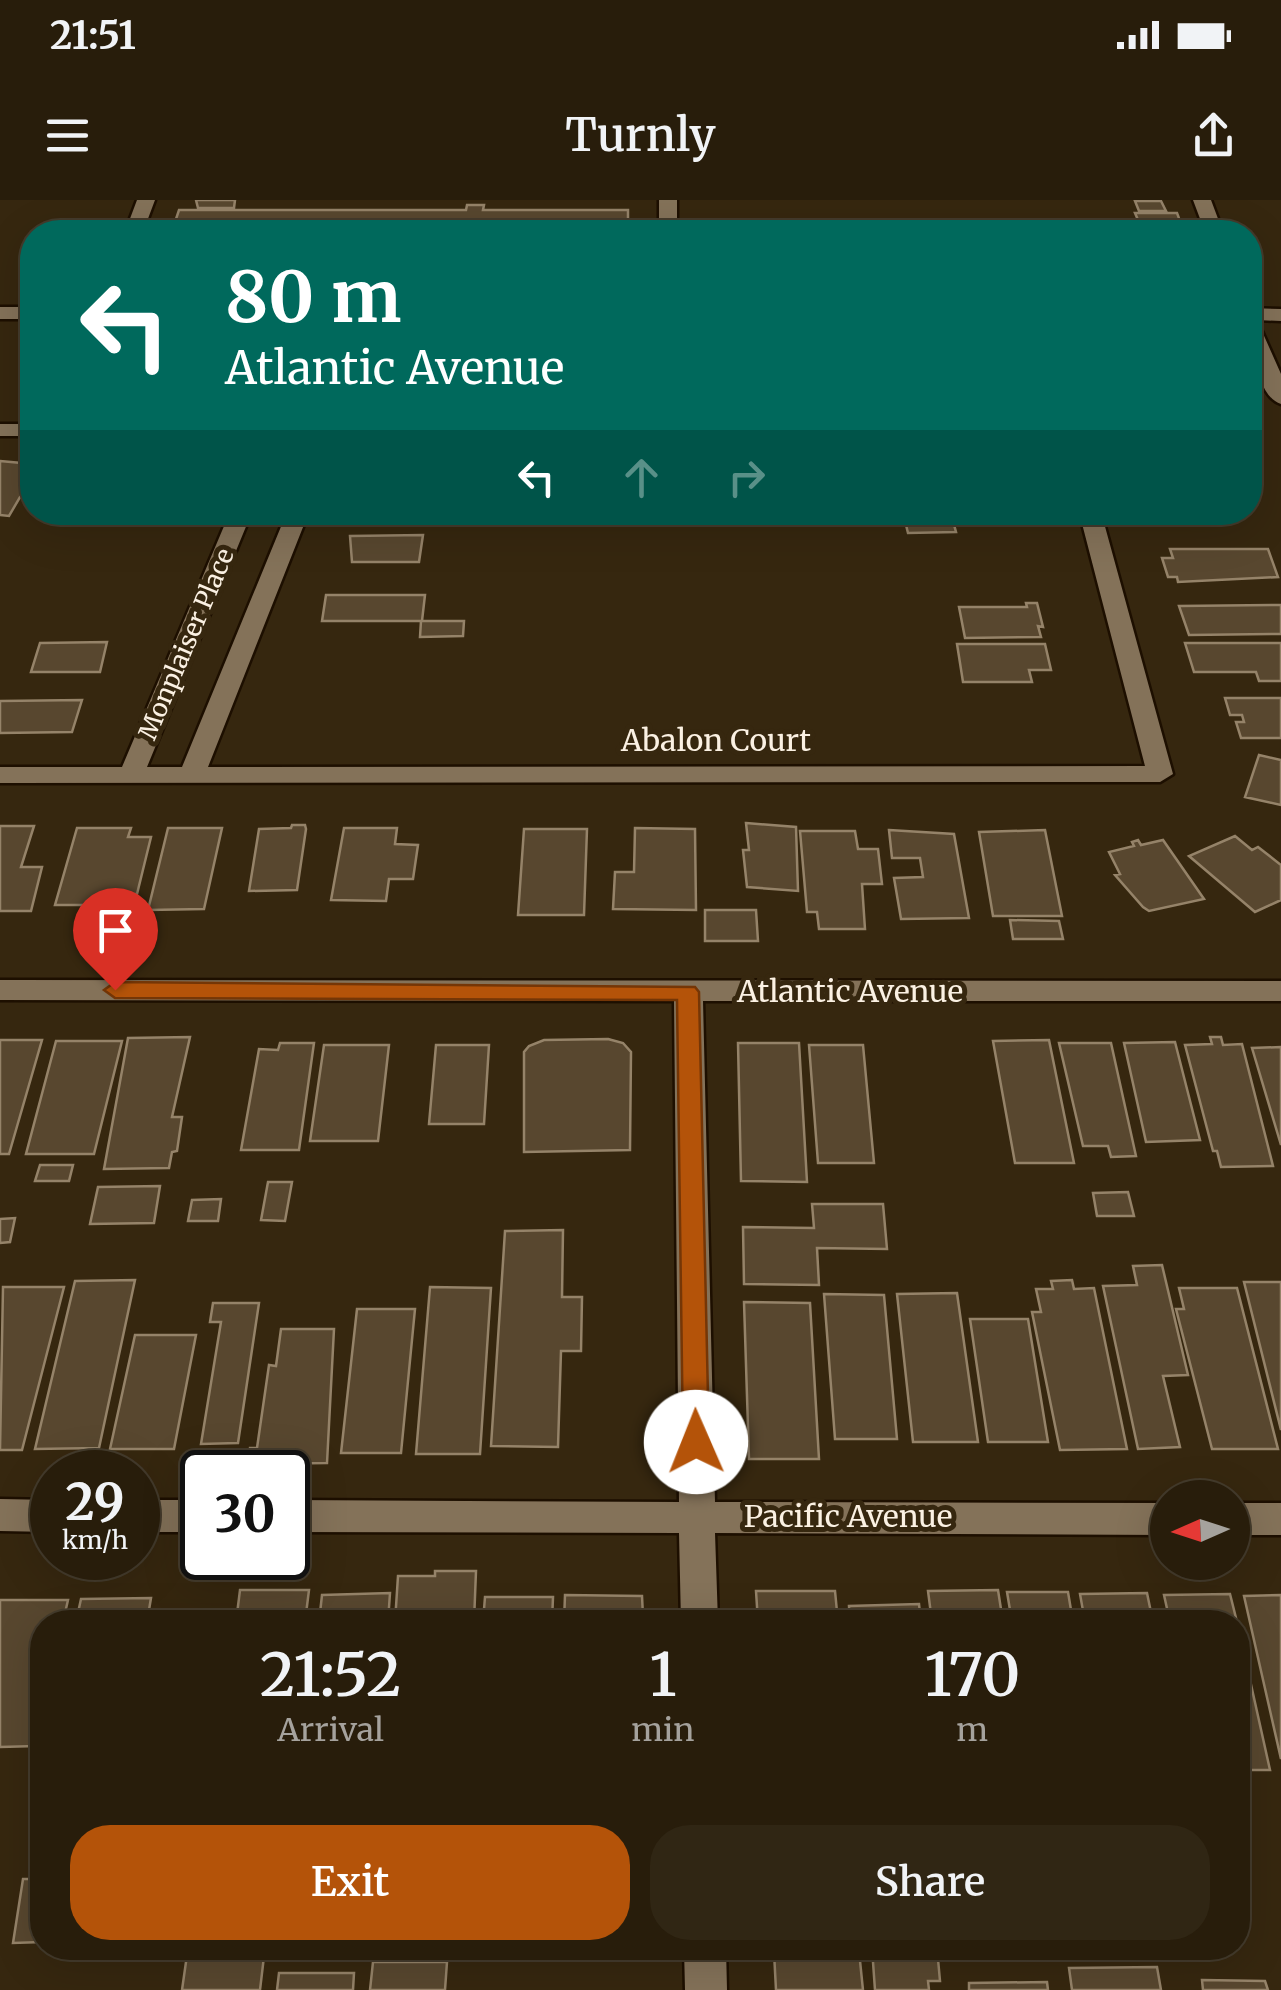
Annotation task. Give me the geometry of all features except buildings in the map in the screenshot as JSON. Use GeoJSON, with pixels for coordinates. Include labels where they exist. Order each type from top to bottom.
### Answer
{"type":"FeatureCollection","features":[{"type":"Feature","properties":{"kind":"street"},"geometry":{"type":"LineString","coordinates":[[1262,353],[1281,398]]}},
{"type":"Feature","properties":{"kind":"street","name":"Monplaiser Place"},"geometry":{"type":"LineString","coordinates":[[130,775],[235,525]]}},
{"type":"Feature","properties":{"kind":"street","name":"Monplaiser Place"},"geometry":{"type":"LineString","coordinates":[[192,774],[293,525]]}},
{"type":"Feature","properties":{"kind":"street","name":"Abalon Court"},"geometry":{"type":"LineString","coordinates":[[0,775],[1160,774],[1093,525]]}},
{"type":"Feature","properties":{"kind":"street","name":"Atlantic Avenue"},"geometry":{"type":"LineString","coordinates":[[0,990],[1281,991]]}},
{"type":"Feature","properties":{"kind":"street"},"geometry":{"type":"LineString","coordinates":[[688,992],[699,1610]]}},
{"type":"Feature","properties":{"kind":"street"},"geometry":{"type":"LineString","coordinates":[[0,1516],[30,1516]]}},
{"type":"Feature","properties":{"kind":"street","name":"Pacific Avenue"},"geometry":{"type":"LineString","coordinates":[[310,1516],[1150,1519]]}},
{"type":"Feature","properties":{"kind":"street"},"geometry":{"type":"LineString","coordinates":[[1250,1519],[1281,1519]]}},
{"type":"Feature","properties":{"kind":"street"},"geometry":{"type":"LineString","coordinates":[[705,1960],[706,1990]]}},
{"type":"Feature","properties":{"kind":"route"},"geometry":{"type":"LineString","coordinates":[[115,990],[688,992],[696,1442]]}}]}
